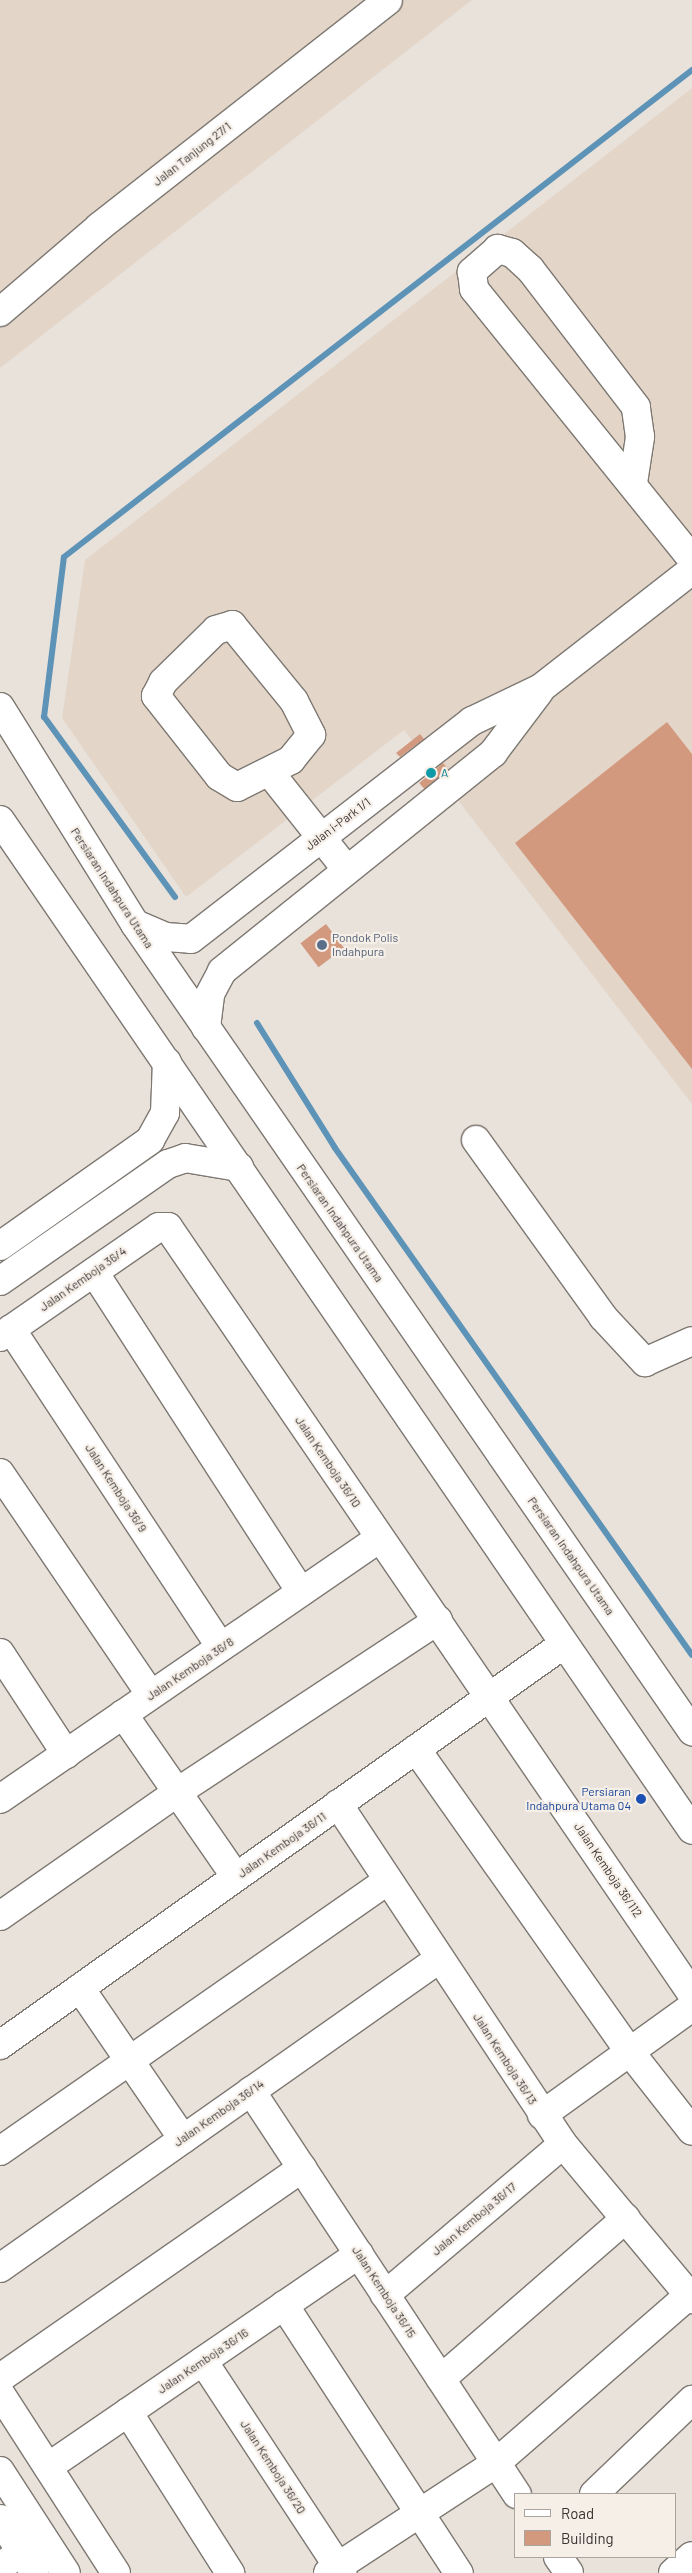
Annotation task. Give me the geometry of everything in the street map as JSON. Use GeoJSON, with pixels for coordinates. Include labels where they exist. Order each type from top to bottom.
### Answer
{"type":"FeatureCollection","features":[{"type":"Feature","properties":{"kind":"street","name":"Jalan Tanjung 27/1"},"geometry":{"type":"LineString","coordinates":[[0,312],[99,228],[387,0]]}},
{"type":"Feature","properties":{"kind":"street"},"geometry":{"type":"LineString","coordinates":[[634,483],[640,437],[636,407],[530,269],[512,253],[498,250],[472,272],[470,284],[634,483],[692,560]]}},
{"type":"Feature","properties":{"kind":"street","name":"Jalan i-Park 1/1"},"geometry":{"type":"LineString","coordinates":[[135,924],[165,937],[191,939],[321,836],[472,721],[541,688],[692,570]]}},
{"type":"Feature","properties":{"kind":"street"},"geometry":{"type":"LineString","coordinates":[[225,626],[237,630],[308,724],[311,735],[306,746],[271,774],[243,786],[230,785],[156,696],[163,682],[225,626]]}},
{"type":"Feature","properties":{"kind":"street","name":"Jalan i-Park 1/1"},"geometry":{"type":"LineString","coordinates":[[206,1028],[210,994],[222,971],[493,753],[541,688]]}},
{"type":"Feature","properties":{"kind":"street","name":"Persiaran Indahpura Utama"},"geometry":{"type":"LineString","coordinates":[[0,707],[135,924],[692,1731]]}},
{"type":"Feature","properties":{"kind":"street"},"geometry":{"type":"LineString","coordinates":[[271,774],[347,870]]}},
{"type":"Feature","properties":{"kind":"street"},"geometry":{"type":"LineString","coordinates":[[0,820],[692,1830]]}},
{"type":"Feature","properties":{"kind":"street"},"geometry":{"type":"LineString","coordinates":[[0,1246],[150,1140],[165,1113],[167,1062]]}},
{"type":"Feature","properties":{"kind":"street"},"geometry":{"type":"LineString","coordinates":[[476,1140],[603,1317],[644,1362],[692,1341]]}},
{"type":"Feature","properties":{"kind":"street"},"geometry":{"type":"LineString","coordinates":[[0,1281],[168,1164],[185,1158],[239,1167]]}},
{"type":"Feature","properties":{"kind":"street","name":"Jalan Kemboja 36/4"},"geometry":{"type":"LineString","coordinates":[[6,1333],[159,1227],[168,1226]]}},
{"type":"Feature","properties":{"kind":"street","name":"Jalan Kemboja 36/10"},"geometry":{"type":"LineString","coordinates":[[168,1226],[379,1539],[438,1620],[489,1697]]}},
{"type":"Feature","properties":{"kind":"street"},"geometry":{"type":"LineString","coordinates":[[94,1272],[301,1592]]}},
{"type":"Feature","properties":{"kind":"street","name":"Jalan Kemboja 36/9"},"geometry":{"type":"LineString","coordinates":[[6,1333],[221,1647]]}},
{"type":"Feature","properties":{"kind":"street"},"geometry":{"type":"LineString","coordinates":[[0,1473],[151,1695]]}},
{"type":"Feature","properties":{"kind":"street","name":"Jalan Kemboja 36/8"},"geometry":{"type":"LineString","coordinates":[[0,1799],[379,1539]]}},
{"type":"Feature","properties":{"kind":"street"},"geometry":{"type":"LineString","coordinates":[[0,1916],[176,1793],[438,1620]]}},
{"type":"Feature","properties":{"kind":"street","name":"Jalan Kemboja 36/11"},"geometry":{"type":"LineString","coordinates":[[0,2045],[564,1644]]}},
{"type":"Feature","properties":{"kind":"street"},"geometry":{"type":"LineString","coordinates":[[0,1652],[66,1754]]}},
{"type":"Feature","properties":{"kind":"street","name":"Jalan Kemboja 36/112"},"geometry":{"type":"LineString","coordinates":[[489,1697],[692,1994]]}},
{"type":"Feature","properties":{"kind":"street"},"geometry":{"type":"LineString","coordinates":[[123,1714],[236,1877]]}},
{"type":"Feature","properties":{"kind":"street"},"geometry":{"type":"LineString","coordinates":[[416,1749],[630,2052],[692,2131]]}},
{"type":"Feature","properties":{"kind":"street","name":"Jalan Kemboja 36/13"},"geometry":{"type":"LineString","coordinates":[[338,1804],[542,2115],[563,2144],[690,2297]]}},
{"type":"Feature","properties":{"kind":"street"},"geometry":{"type":"LineString","coordinates":[[0,2151],[128,2058],[388,1880]]}},
{"type":"Feature","properties":{"kind":"street","name":"Jalan Kemboja 36/14"},"geometry":{"type":"LineString","coordinates":[[0,2268],[439,1959]]}},
{"type":"Feature","properties":{"kind":"street"},"geometry":{"type":"LineString","coordinates":[[80,1988],[183,2139]]}},
{"type":"Feature","properties":{"kind":"street"},"geometry":{"type":"LineString","coordinates":[[542,2115],[692,2007]]}},
{"type":"Feature","properties":{"kind":"street","name":"Jalan Kemboja 36/15"},"geometry":{"type":"LineString","coordinates":[[251,2091],[516,2493]]}},
{"type":"Feature","properties":{"kind":"street","name":"Jalan Kemboja 36/17"},"geometry":{"type":"LineString","coordinates":[[386,2295],[563,2144]]}},
{"type":"Feature","properties":{"kind":"street"},"geometry":{"type":"LineString","coordinates":[[0,2378],[302,2168]]}},
{"type":"Feature","properties":{"kind":"street"},"geometry":{"type":"LineString","coordinates":[[441,2379],[626,2218]]}},
{"type":"Feature","properties":{"kind":"street","name":"Jalan Kemboja 36/16"},"geometry":{"type":"LineString","coordinates":[[48,2467],[359,2254]]}},
{"type":"Feature","properties":{"kind":"street"},"geometry":{"type":"LineString","coordinates":[[336,2571],[496,2463],[690,2297]]}},
{"type":"Feature","properties":{"kind":"street"},"geometry":{"type":"LineString","coordinates":[[284,2305],[459,2573]]}},
{"type":"Feature","properties":{"kind":"street","name":"Jalan Kemboja 36/20"},"geometry":{"type":"LineString","coordinates":[[203,2361],[336,2571]]}},
{"type":"Feature","properties":{"kind":"street"},"geometry":{"type":"LineString","coordinates":[[0,2393],[116,2573]]}},
{"type":"Feature","properties":{"kind":"street"},"geometry":{"type":"LineString","coordinates":[[595,2493],[692,2400]]}},
{"type":"Feature","properties":{"kind":"street"},"geometry":{"type":"LineString","coordinates":[[128,2412],[230,2573]]}},
{"type":"Feature","properties":{"kind":"street"},"geometry":{"type":"LineString","coordinates":[[0,2471],[25,2557]]}},
{"type":"Feature","properties":{"kind":"street"},"geometry":{"type":"LineString","coordinates":[[0,2519],[25,2557],[63,2572]]}},
{"type":"Feature","properties":{"kind":"street"},"geometry":{"type":"LineString","coordinates":[[672,2573],[692,2556]]}},
{"type":"Feature","properties":{"kind":"street"},"geometry":{"type":"LineString","coordinates":[[559,2558],[569,2573]]}},
{"type":"Feature","properties":{"kind":"shaded area"},"geometry":{"type":"Polygon","coordinates":[[[0,0],[472,0],[0,368],[0,0]]]}},
{"type":"Feature","properties":{"kind":"shaded area"},"geometry":{"type":"Polygon","coordinates":[[[692,88],[692,1104],[404,730],[186,897],[62,718],[85,560],[692,88]]]}},
{"type":"Feature","properties":{"kind":"building"},"geometry":{"type":"Polygon","coordinates":[[[667,722],[692,754],[692,1069],[515,843],[667,722]]]}},
{"type":"Feature","properties":{"kind":"building"},"geometry":{"type":"Polygon","coordinates":[[[420,734],[424,739],[400,757],[396,753],[420,734]]]}},
{"type":"Feature","properties":{"kind":"building"},"geometry":{"type":"Polygon","coordinates":[[[443,763],[448,769],[424,789],[419,783],[443,763]]]}},
{"type":"Feature","properties":{"kind":"building","name":"Pondok Polis Indahpura"},"geometry":{"type":"Polygon","coordinates":[[[326,924],[344,948],[318,967],[300,943],[326,924]]]}},
{"type":"Feature","properties":{"kind":"waterway"},"geometry":{"type":"LineString","coordinates":[[175,897],[44,717],[64,557],[692,70]]}},
{"type":"Feature","properties":{"kind":"waterway"},"geometry":{"type":"LineString","coordinates":[[257,1023],[335,1148],[692,1655]]}},
{"type":"Feature","properties":{"kind":"place","name":"A"},"geometry":{"type":"Point","coordinates":[431,773]}},
{"type":"Feature","properties":{"kind":"place","name":"Pondok Polis Indahpura"},"geometry":{"type":"Point","coordinates":[322,945]}},
{"type":"Feature","properties":{"kind":"place","name":"Persiaran Indahpura Utama 04"},"geometry":{"type":"Point","coordinates":[641,1799]}}]}
